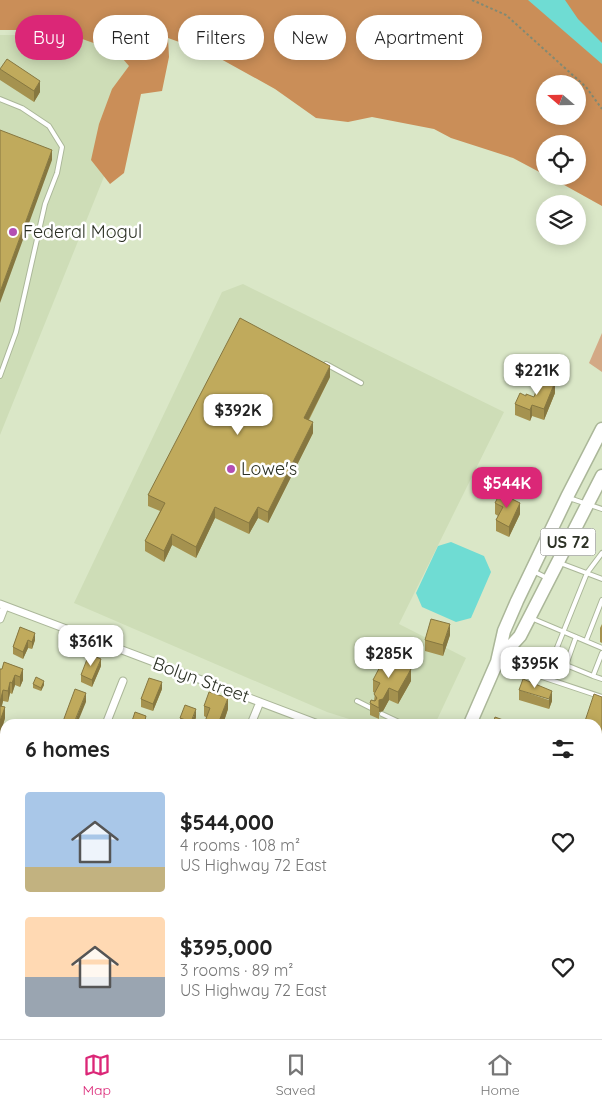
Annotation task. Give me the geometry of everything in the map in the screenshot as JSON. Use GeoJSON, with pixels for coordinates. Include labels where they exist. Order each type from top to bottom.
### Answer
{"type":"FeatureCollection","features":[{"type":"Feature","properties":{"kind":"highway","name":"US 72"},"geometry":{"type":"LineString","coordinates":[[472,719],[497,662],[504,631],[567,497],[602,429]]}},
{"type":"Feature","properties":{"kind":"highway","name":"US 72"},"geometry":{"type":"LineString","coordinates":[[497,662],[520,636],[602,476]]}},
{"type":"Feature","properties":{"kind":"street"},"geometry":{"type":"LineString","coordinates":[[0,619],[3,605]]}},
{"type":"Feature","properties":{"kind":"street","name":"Bolyn Street"},"geometry":{"type":"LineString","coordinates":[[3,605],[305,719]]}},
{"type":"Feature","properties":{"kind":"street"},"geometry":{"type":"LineString","coordinates":[[108,719],[123,681]]}},
{"type":"Feature","properties":{"kind":"street"},"geometry":{"type":"LineString","coordinates":[[253,719],[260,702]]}},
{"type":"Feature","properties":{"kind":"lane"},"geometry":{"type":"LineString","coordinates":[[0,99],[22,108],[48,126],[62,147],[57,173],[45,204],[16,332],[0,376]]}},
{"type":"Feature","properties":{"kind":"lane"},"geometry":{"type":"LineString","coordinates":[[321,362],[361,383]]}},
{"type":"Feature","properties":{"kind":"lane"},"geometry":{"type":"LineString","coordinates":[[567,497],[602,510]]}},
{"type":"Feature","properties":{"kind":"lane"},"geometry":{"type":"LineString","coordinates":[[552,660],[587,573],[602,553]]}},
{"type":"Feature","properties":{"kind":"lane"},"geometry":{"type":"LineString","coordinates":[[557,562],[602,579]]}},
{"type":"Feature","properties":{"kind":"lane"},"geometry":{"type":"LineString","coordinates":[[532,570],[549,579]]}},
{"type":"Feature","properties":{"kind":"lane"},"geometry":{"type":"LineString","coordinates":[[586,641],[602,600]]}},
{"type":"Feature","properties":{"kind":"lane"},"geometry":{"type":"LineString","coordinates":[[529,618],[602,648]]}},
{"type":"Feature","properties":{"kind":"lane"},"geometry":{"type":"LineString","coordinates":[[576,637],[566,665],[602,679]]}},
{"type":"Feature","properties":{"kind":"lane"},"geometry":{"type":"LineString","coordinates":[[594,676],[602,653]]}},
{"type":"Feature","properties":{"kind":"lane"},"geometry":{"type":"LineString","coordinates":[[497,662],[602,697]]}},
{"type":"Feature","properties":{"kind":"lane"},"geometry":{"type":"LineString","coordinates":[[357,701],[373,709]]}},
{"type":"Feature","properties":{"kind":"lane"},"geometry":{"type":"LineString","coordinates":[[382,714],[393,719]]}},
{"type":"Feature","properties":{"kind":"path"},"geometry":{"type":"LineString","coordinates":[[472,0],[506,15],[586,87],[602,109]]}},
{"type":"Feature","properties":{"kind":"shaded area"},"geometry":{"type":"Polygon","coordinates":[[[0,0],[602,0],[602,206],[586,197],[586,195],[582,195],[564,185],[586,185],[586,135],[536,135],[536,170],[513,158],[451,138],[434,129],[372,117],[348,122],[316,118],[275,89],[223,60],[264,60],[264,15],[178,15],[178,42],[168,38],[168,15],[93,15],[93,43],[83,39],[83,15],[15,15],[15,30],[0,30],[0,0]]]}},
{"type":"Feature","properties":{"kind":"shaded area"},"geometry":{"type":"Polygon","coordinates":[[[0,35],[15,35],[15,60],[83,60],[83,35],[93,35],[93,60],[151,60],[0,435],[0,35]]]}},
{"type":"Feature","properties":{"kind":"shaded area"},"geometry":{"type":"Polygon","coordinates":[[[168,38],[169,57],[162,91],[141,94],[124,173],[110,184],[91,160],[99,124],[112,89],[129,66],[124,60],[168,60],[168,38]]]}},
{"type":"Feature","properties":{"kind":"shaded area"},"geometry":{"type":"Polygon","coordinates":[[[243,284],[504,412],[399,624],[466,658],[437,719],[349,719],[327,712],[74,603],[222,292],[243,284]]]}},
{"type":"Feature","properties":{"kind":"shaded area"},"geometry":{"type":"Polygon","coordinates":[[[602,333],[602,372],[589,363],[602,333]]]}},
{"type":"Feature","properties":{"kind":"water"},"geometry":{"type":"Polygon","coordinates":[[[528,0],[565,0],[578,19],[602,43],[602,64],[528,0]]]}},
{"type":"Feature","properties":{"kind":"water"},"geometry":{"type":"Polygon","coordinates":[[[451,542],[484,556],[491,572],[471,618],[456,622],[422,607],[416,593],[438,546],[451,542]]]}},
{"type":"Feature","properties":{"kind":"building"},"geometry":{"type":"Polygon","coordinates":[[[7,59],[40,81],[34,91],[0,69],[7,59]]]}},
{"type":"Feature","properties":{"kind":"building","name":"Federal Mogul"},"geometry":{"type":"Polygon","coordinates":[[[0,130],[52,150],[0,292],[0,130]]]}},
{"type":"Feature","properties":{"kind":"building","name":"Lowe's"},"geometry":{"type":"Polygon","coordinates":[[[240,318],[330,366],[304,418],[313,422],[268,512],[258,507],[249,523],[215,507],[196,547],[172,534],[164,551],[145,541],[165,503],[148,495],[240,318]]]}},
{"type":"Feature","properties":{"kind":"building"},"geometry":{"type":"Polygon","coordinates":[[[541,377],[555,382],[544,409],[532,405],[530,410],[515,404],[520,393],[534,397],[541,377]]]}},
{"type":"Feature","properties":{"kind":"building"},"geometry":{"type":"Polygon","coordinates":[[[500,493],[520,503],[509,527],[496,520],[503,507],[495,503],[500,493]]]}},
{"type":"Feature","properties":{"kind":"building"},"geometry":{"type":"Polygon","coordinates":[[[431,619],[450,624],[443,645],[425,640],[431,619]]]}},
{"type":"Feature","properties":{"kind":"building"},"geometry":{"type":"Polygon","coordinates":[[[20,627],[35,633],[32,642],[28,640],[23,652],[13,647],[20,627]]]}},
{"type":"Feature","properties":{"kind":"building"},"geometry":{"type":"Polygon","coordinates":[[[89,654],[101,659],[92,680],[81,675],[89,654]]]}},
{"type":"Feature","properties":{"kind":"building"},"geometry":{"type":"Polygon","coordinates":[[[385,657],[411,669],[398,692],[389,688],[383,699],[379,700],[379,708],[370,703],[371,700],[375,701],[377,698],[374,694],[380,683],[373,680],[385,657]]]}},
{"type":"Feature","properties":{"kind":"building"},"geometry":{"type":"Polygon","coordinates":[[[4,662],[23,669],[20,677],[15,675],[12,683],[10,682],[8,691],[3,690],[0,702],[0,669],[2,669],[4,662]]]}},
{"type":"Feature","properties":{"kind":"building"},"geometry":{"type":"Polygon","coordinates":[[[36,677],[44,681],[41,688],[33,684],[36,677]]]}},
{"type":"Feature","properties":{"kind":"building"},"geometry":{"type":"Polygon","coordinates":[[[149,678],[162,682],[153,704],[141,699],[149,678]]]}},
{"type":"Feature","properties":{"kind":"building"},"geometry":{"type":"Polygon","coordinates":[[[523,679],[552,691],[549,699],[519,690],[523,679]]]}},
{"type":"Feature","properties":{"kind":"building"},"geometry":{"type":"Polygon","coordinates":[[[75,689],[86,693],[76,719],[64,719],[75,689]]]}},
{"type":"Feature","properties":{"kind":"building"},"geometry":{"type":"Polygon","coordinates":[[[209,692],[228,698],[220,719],[206,719],[210,708],[204,706],[209,692]]]}},
{"type":"Feature","properties":{"kind":"building"},"geometry":{"type":"Polygon","coordinates":[[[594,694],[602,697],[602,719],[586,719],[594,694]]]}},
{"type":"Feature","properties":{"kind":"building"},"geometry":{"type":"Polygon","coordinates":[[[185,705],[196,709],[192,719],[180,718],[185,705]]]}},
{"type":"Feature","properties":{"kind":"building"},"geometry":{"type":"Polygon","coordinates":[[[0,706],[5,707],[1,719],[0,706]]]}},
{"type":"Feature","properties":{"kind":"building"},"geometry":{"type":"Polygon","coordinates":[[[135,712],[146,716],[145,719],[133,719],[135,712]]]}},
{"type":"Feature","properties":{"kind":"place","name":"Federal Mogul"},"geometry":{"type":"Point","coordinates":[13,232]}},
{"type":"Feature","properties":{"kind":"place","name":"Lowe's"},"geometry":{"type":"Point","coordinates":[231,469]}}]}
